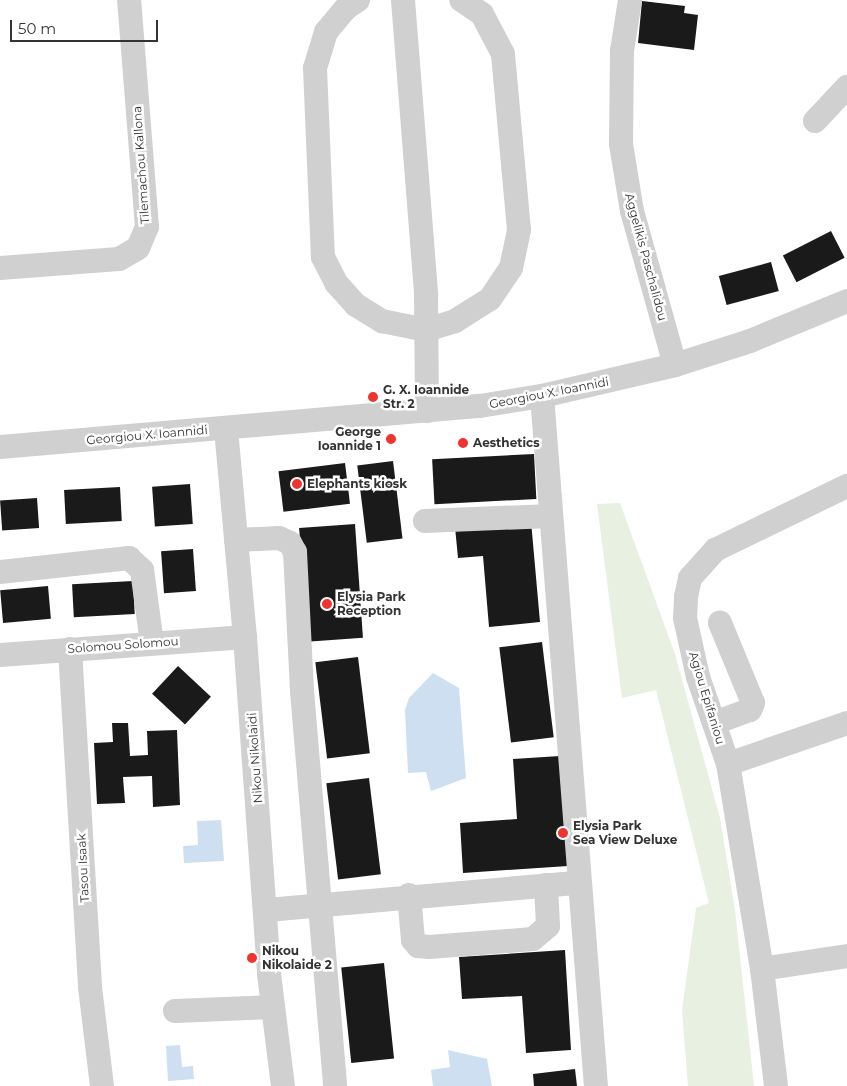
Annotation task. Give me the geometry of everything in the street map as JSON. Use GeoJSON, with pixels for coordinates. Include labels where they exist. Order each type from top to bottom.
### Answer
{"type":"FeatureCollection","features":[{"type":"Feature","properties":{"kind":"street","name":"Tilemachou Kallona"},"geometry":{"type":"LineString","coordinates":[[0,268],[119,259],[138,248],[147,227],[129,0]]}},
{"type":"Feature","properties":{"kind":"street"},"geometry":{"type":"LineString","coordinates":[[358,0],[346,8],[326,32],[315,68],[324,257],[336,283],[356,305],[382,321],[426,330],[455,321],[490,299],[511,268],[519,230],[503,54],[482,14],[461,0]]}},
{"type":"Feature","properties":{"kind":"street"},"geometry":{"type":"LineString","coordinates":[[403,0],[426,330],[427,411]]}},
{"type":"Feature","properties":{"kind":"street","name":"Aggelikis Paschalidou"},"geometry":{"type":"LineString","coordinates":[[630,0],[622,51],[621,144],[632,211],[675,365]]}},
{"type":"Feature","properties":{"kind":"street"},"geometry":{"type":"LineString","coordinates":[[815,121],[847,87]]}},
{"type":"Feature","properties":{"kind":"street","name":"Georgiou X. Ioannidi"},"geometry":{"type":"LineString","coordinates":[[0,447],[427,411],[542,396],[675,365],[750,341],[847,301]]}},
{"type":"Feature","properties":{"kind":"street"},"geometry":{"type":"LineString","coordinates":[[542,396],[578,883],[596,1086]]}},
{"type":"Feature","properties":{"kind":"street","name":"Nikou Nikolaidi"},"geometry":{"type":"LineString","coordinates":[[226,429],[245,637],[273,1008],[283,1086]]}},
{"type":"Feature","properties":{"kind":"street","name":"Agiou Epifaniou"},"geometry":{"type":"LineString","coordinates":[[776,1086],[762,969],[728,764],[698,677],[685,618],[690,578],[715,550],[847,486]]}},
{"type":"Feature","properties":{"kind":"street"},"geometry":{"type":"LineString","coordinates":[[425,521],[552,516]]}},
{"type":"Feature","properties":{"kind":"street"},"geometry":{"type":"LineString","coordinates":[[236,540],[279,538],[290,542],[295,552],[302,691],[335,1086]]}},
{"type":"Feature","properties":{"kind":"street"},"geometry":{"type":"LineString","coordinates":[[0,572],[134,560],[142,570],[152,643]]}},
{"type":"Feature","properties":{"kind":"street"},"geometry":{"type":"LineString","coordinates":[[714,723],[750,710],[753,703],[720,623]]}},
{"type":"Feature","properties":{"kind":"street","name":"Solomou Solomou"},"geometry":{"type":"LineString","coordinates":[[0,655],[245,637]]}},
{"type":"Feature","properties":{"kind":"street","name":"Tasou Isaak"},"geometry":{"type":"LineString","coordinates":[[70,649],[90,987],[102,1086]]}},
{"type":"Feature","properties":{"kind":"street"},"geometry":{"type":"LineString","coordinates":[[728,764],[847,723]]}},
{"type":"Feature","properties":{"kind":"street"},"geometry":{"type":"LineString","coordinates":[[267,910],[409,895],[578,883]]}},
{"type":"Feature","properties":{"kind":"street"},"geometry":{"type":"LineString","coordinates":[[409,895],[413,940],[418,946],[429,947],[533,939],[548,926],[546,885]]}},
{"type":"Feature","properties":{"kind":"street"},"geometry":{"type":"LineString","coordinates":[[762,969],[847,956]]}},
{"type":"Feature","properties":{"kind":"street"},"geometry":{"type":"LineString","coordinates":[[175,1011],[273,1008]]}},
{"type":"Feature","properties":{"kind":"green space"},"geometry":{"type":"Polygon","coordinates":[[[620,503],[675,654],[720,818],[735,910],[754,1086],[688,1086],[682,1010],[696,908],[709,903],[656,690],[622,698],[597,504],[620,503]]]}},
{"type":"Feature","properties":{"kind":"water"},"geometry":{"type":"Polygon","coordinates":[[[433,673],[459,688],[466,778],[431,791],[426,772],[408,773],[405,710],[409,698],[433,673]]]}},
{"type":"Feature","properties":{"kind":"water"},"geometry":{"type":"Polygon","coordinates":[[[221,820],[224,861],[184,863],[183,846],[198,845],[197,821],[221,820]]]}},
{"type":"Feature","properties":{"kind":"water"},"geometry":{"type":"Polygon","coordinates":[[[180,1045],[182,1067],[193,1066],[194,1079],[168,1081],[166,1046],[180,1045]]]}},
{"type":"Feature","properties":{"kind":"water"},"geometry":{"type":"Polygon","coordinates":[[[448,1050],[487,1059],[492,1086],[433,1086],[431,1070],[450,1067],[448,1050]]]}},
{"type":"Feature","properties":{"kind":"building"},"geometry":{"type":"Polygon","coordinates":[[[642,1],[685,6],[684,13],[698,15],[694,50],[638,43],[642,1]]]}},
{"type":"Feature","properties":{"kind":"building"},"geometry":{"type":"Polygon","coordinates":[[[831,231],[845,258],[797,282],[783,256],[831,231]]]}},
{"type":"Feature","properties":{"kind":"building"},"geometry":{"type":"Polygon","coordinates":[[[771,262],[779,291],[727,305],[719,276],[771,262]]]}},
{"type":"Feature","properties":{"kind":"building"},"geometry":{"type":"Polygon","coordinates":[[[534,454],[536,499],[434,504],[432,459],[534,454]]]}},
{"type":"Feature","properties":{"kind":"building"},"geometry":{"type":"Polygon","coordinates":[[[393,461],[403,538],[367,543],[357,465],[393,461]]]}},
{"type":"Feature","properties":{"kind":"building"},"geometry":{"type":"Polygon","coordinates":[[[345,463],[350,504],[283,512],[278,471],[345,463]]]}},
{"type":"Feature","properties":{"kind":"building"},"geometry":{"type":"Polygon","coordinates":[[[190,484],[193,524],[155,527],[152,487],[190,484]]]}},
{"type":"Feature","properties":{"kind":"building"},"geometry":{"type":"Polygon","coordinates":[[[120,487],[122,521],[66,524],[64,490],[120,487]]]}},
{"type":"Feature","properties":{"kind":"building"},"geometry":{"type":"Polygon","coordinates":[[[37,498],[39,528],[2,531],[0,501],[37,498]]]}},
{"type":"Feature","properties":{"kind":"building"},"geometry":{"type":"Polygon","coordinates":[[[531,521],[540,622],[489,627],[483,556],[458,558],[455,527],[531,521]]]}},
{"type":"Feature","properties":{"kind":"building"},"geometry":{"type":"Polygon","coordinates":[[[355,524],[363,638],[307,642],[299,528],[355,524]]]}},
{"type":"Feature","properties":{"kind":"building"},"geometry":{"type":"Polygon","coordinates":[[[193,549],[196,591],[164,593],[161,551],[193,549]]]}},
{"type":"Feature","properties":{"kind":"building"},"geometry":{"type":"Polygon","coordinates":[[[133,581],[135,614],[74,617],[72,584],[133,581]]]}},
{"type":"Feature","properties":{"kind":"building"},"geometry":{"type":"Polygon","coordinates":[[[48,586],[51,619],[3,623],[0,590],[48,586]]]}},
{"type":"Feature","properties":{"kind":"building"},"geometry":{"type":"Polygon","coordinates":[[[542,642],[554,737],[511,743],[499,647],[542,642]]]}},
{"type":"Feature","properties":{"kind":"building"},"geometry":{"type":"Polygon","coordinates":[[[358,657],[370,753],[327,759],[315,662],[358,657]]]}},
{"type":"Feature","properties":{"kind":"building"},"geometry":{"type":"Polygon","coordinates":[[[178,666],[211,697],[185,724],[152,694],[178,666]]]}},
{"type":"Feature","properties":{"kind":"building"},"geometry":{"type":"Polygon","coordinates":[[[112,723],[128,723],[130,756],[148,755],[147,731],[177,730],[180,805],[153,807],[152,776],[123,777],[125,803],[97,804],[94,743],[113,742],[112,723]]]}},
{"type":"Feature","properties":{"kind":"building"},"geometry":{"type":"Polygon","coordinates":[[[560,756],[568,866],[463,873],[460,823],[517,819],[513,759],[560,756]]]}},
{"type":"Feature","properties":{"kind":"building"},"geometry":{"type":"Polygon","coordinates":[[[369,778],[381,874],[338,880],[326,783],[369,778]]]}},
{"type":"Feature","properties":{"kind":"building"},"geometry":{"type":"Polygon","coordinates":[[[565,950],[571,1050],[526,1053],[522,996],[462,999],[459,957],[565,950]]]}},
{"type":"Feature","properties":{"kind":"building"},"geometry":{"type":"Polygon","coordinates":[[[384,963],[394,1058],[351,1063],[341,967],[384,963]]]}},
{"type":"Feature","properties":{"kind":"building"},"geometry":{"type":"Polygon","coordinates":[[[575,1069],[577,1086],[534,1086],[533,1074],[575,1069]]]}},
{"type":"Feature","properties":{"kind":"place","name":"G. X. Ioannide Str. 2"},"geometry":{"type":"Point","coordinates":[373,397]}},
{"type":"Feature","properties":{"kind":"place","name":"George Ioannide 1"},"geometry":{"type":"Point","coordinates":[391,439]}},
{"type":"Feature","properties":{"kind":"place","name":"Aesthetics"},"geometry":{"type":"Point","coordinates":[463,443]}},
{"type":"Feature","properties":{"kind":"place","name":"Elephants kiosk"},"geometry":{"type":"Point","coordinates":[297,484]}},
{"type":"Feature","properties":{"kind":"place","name":"Elysia Park Reception"},"geometry":{"type":"Point","coordinates":[327,604]}},
{"type":"Feature","properties":{"kind":"place","name":"Elysia Park Sea View Deluxe"},"geometry":{"type":"Point","coordinates":[563,833]}},
{"type":"Feature","properties":{"kind":"place","name":"Nikou Nikolaide 2"},"geometry":{"type":"Point","coordinates":[252,958]}}]}
